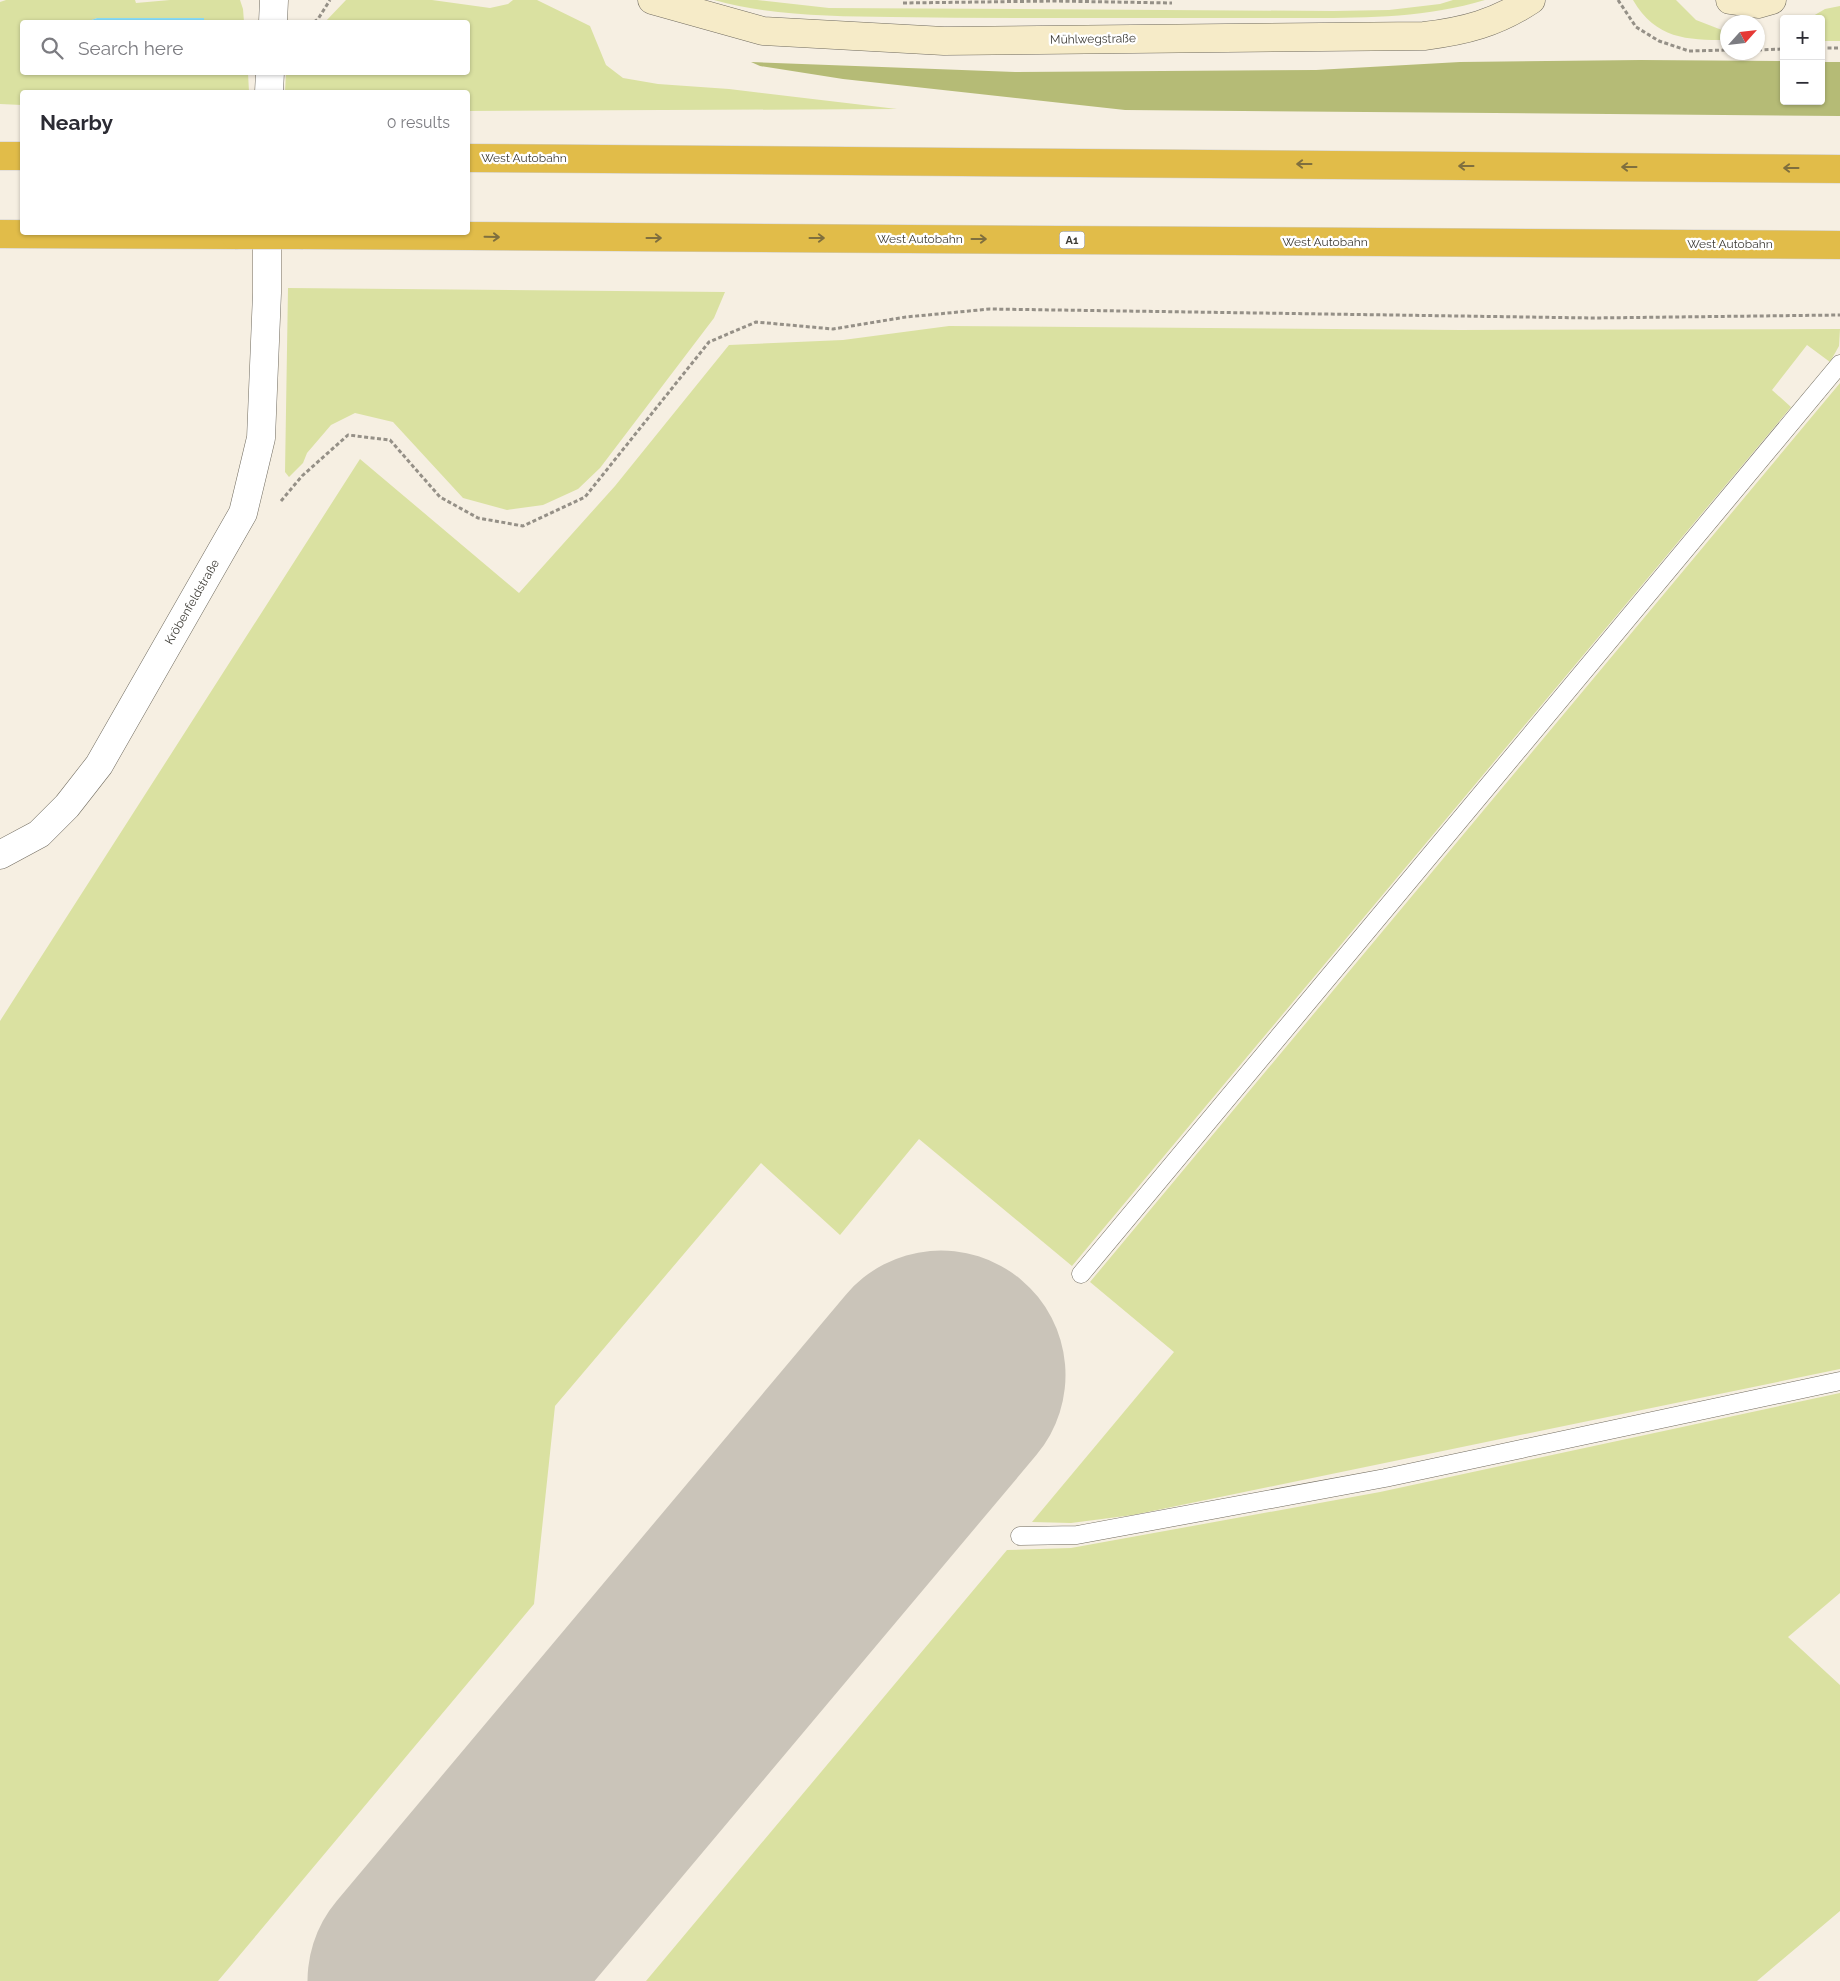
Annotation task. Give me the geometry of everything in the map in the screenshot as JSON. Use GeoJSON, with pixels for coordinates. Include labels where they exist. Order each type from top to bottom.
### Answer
{"type":"FeatureCollection","features":[{"type":"Feature","properties":{"kind":"highway"},"geometry":{"type":"LineString","coordinates":[[0,156],[20,156]]}},
{"type":"Feature","properties":{"kind":"highway","name":"West Autobahn"},"geometry":{"type":"LineString","coordinates":[[470,158],[1840,169]]}},
{"type":"Feature","properties":{"kind":"highway","name":"West Autobahn"},"geometry":{"type":"LineString","coordinates":[[0,234],[20,234]]}},
{"type":"Feature","properties":{"kind":"highway","name":"West Autobahn"},"geometry":{"type":"LineString","coordinates":[[235,235],[1840,245]]}},
{"type":"Feature","properties":{"kind":"street"},"geometry":{"type":"LineString","coordinates":[[273,20],[274,0]]}},
{"type":"Feature","properties":{"kind":"street","name":"Mühlwegstraße"},"geometry":{"type":"LineString","coordinates":[[652,0],[763,31],[944,41],[1424,36],[1457,32],[1484,24],[1516,10],[1531,0]]}},
{"type":"Feature","properties":{"kind":"street"},"geometry":{"type":"LineString","coordinates":[[1730,0],[1758,4],[1772,0]]}},
{"type":"Feature","properties":{"kind":"street"},"geometry":{"type":"LineString","coordinates":[[268,90],[270,75]]}},
{"type":"Feature","properties":{"kind":"street","name":"Kröbenfeldstraße"},"geometry":{"type":"LineString","coordinates":[[0,855],[39,834],[67,806],[99,765],[243,513],[261,438],[267,293],[267,235]]}},
{"type":"Feature","properties":{"kind":"lane"},"geometry":{"type":"LineString","coordinates":[[1081,1274],[1840,364]]}},
{"type":"Feature","properties":{"kind":"lane"},"geometry":{"type":"LineString","coordinates":[[1020,1536],[1077,1534],[1386,1478],[1840,1381]]}},
{"type":"Feature","properties":{"kind":"path"},"geometry":{"type":"LineString","coordinates":[[317,20],[330,0]]}},
{"type":"Feature","properties":{"kind":"path"},"geometry":{"type":"LineString","coordinates":[[1618,0],[1636,28],[1659,41],[1689,51],[1720,50]]}},
{"type":"Feature","properties":{"kind":"path"},"geometry":{"type":"LineString","coordinates":[[898,3],[1054,1],[1174,3]]}},
{"type":"Feature","properties":{"kind":"path"},"geometry":{"type":"LineString","coordinates":[[1825,48],[1840,48]]}},
{"type":"Feature","properties":{"kind":"path"},"geometry":{"type":"LineString","coordinates":[[1765,50],[1780,49]]}},
{"type":"Feature","properties":{"kind":"path"},"geometry":{"type":"LineString","coordinates":[[243,513],[274,508],[302,476],[348,435],[390,440],[440,497],[478,518],[523,526],[585,497],[709,342],[756,322],[833,328],[990,309],[1592,318],[1840,315]]}},
{"type":"Feature","properties":{"kind":"green space"},"geometry":{"type":"Polygon","coordinates":[[[6,0],[135,0],[136,3],[170,0],[240,0],[244,20],[97,18],[92,20],[20,20],[20,75],[248,75],[249,90],[20,90],[20,105],[0,104],[0,2],[6,0]]]}},
{"type":"Feature","properties":{"kind":"green space"},"geometry":{"type":"Polygon","coordinates":[[[346,0],[432,0],[490,8],[508,4],[513,0],[537,0],[590,26],[606,65],[623,78],[658,84],[729,89],[897,109],[470,111],[470,90],[285,90],[286,75],[470,75],[470,20],[327,20],[346,0]]]}},
{"type":"Feature","properties":{"kind":"green space"},"geometry":{"type":"Polygon","coordinates":[[[714,0],[757,0],[829,8],[1334,11],[1389,10],[1440,4],[1453,0],[1485,0],[1438,11],[1365,17],[999,18],[802,14],[758,9],[714,0]]]}},
{"type":"Feature","properties":{"kind":"green space"},"geometry":{"type":"Polygon","coordinates":[[[1633,0],[1676,0],[1696,20],[1720,29],[1720,40],[1685,38],[1673,35],[1652,23],[1633,0]]]}},
{"type":"Feature","properties":{"kind":"green space"},"geometry":{"type":"Polygon","coordinates":[[[1840,6],[1840,41],[1825,41],[1825,15],[1815,15],[1825,9],[1840,6]]]}},
{"type":"Feature","properties":{"kind":"green space"},"geometry":{"type":"Polygon","coordinates":[[[1780,61],[1780,105],[1825,105],[1825,62],[1840,62],[1840,116],[1125,110],[843,79],[760,66],[751,62],[1015,72],[1316,70],[1460,62],[1780,61]]]}},
{"type":"Feature","properties":{"kind":"green space"},"geometry":{"type":"Polygon","coordinates":[[[288,288],[725,292],[714,318],[600,468],[578,489],[543,505],[507,510],[463,498],[393,422],[355,413],[331,425],[307,453],[303,463],[289,477],[285,472],[288,288]]]}},
{"type":"Feature","properties":{"kind":"green space"},"geometry":{"type":"Polygon","coordinates":[[[949,326],[1460,330],[1840,329],[1839,346],[1830,362],[1807,345],[1772,390],[1791,407],[1072,1266],[919,1139],[840,1235],[761,1163],[555,1406],[534,1604],[218,1981],[0,1981],[0,1021],[360,459],[519,593],[615,486],[729,345],[843,340],[949,326]]]}},
{"type":"Feature","properties":{"kind":"green space"},"geometry":{"type":"Polygon","coordinates":[[[1840,383],[1840,1369],[1133,1515],[1071,1523],[1032,1522],[1174,1352],[1090,1282],[1840,383]]]}},
{"type":"Feature","properties":{"kind":"green space"},"geometry":{"type":"Polygon","coordinates":[[[1840,1393],[1840,1593],[1788,1637],[1840,1685],[1840,1911],[1757,1981],[646,1981],[1007,1550],[1071,1548],[1380,1492],[1840,1393]]]}},
{"type":"Feature","properties":{"kind":"water"},"geometry":{"type":"Polygon","coordinates":[[[97,18],[204,18],[204,20],[92,20],[97,18]]]}},
{"type":"Feature","properties":{"kind":"runway"},"geometry":{"type":"LineString","coordinates":[[432,1981],[941,1375]]}}]}
